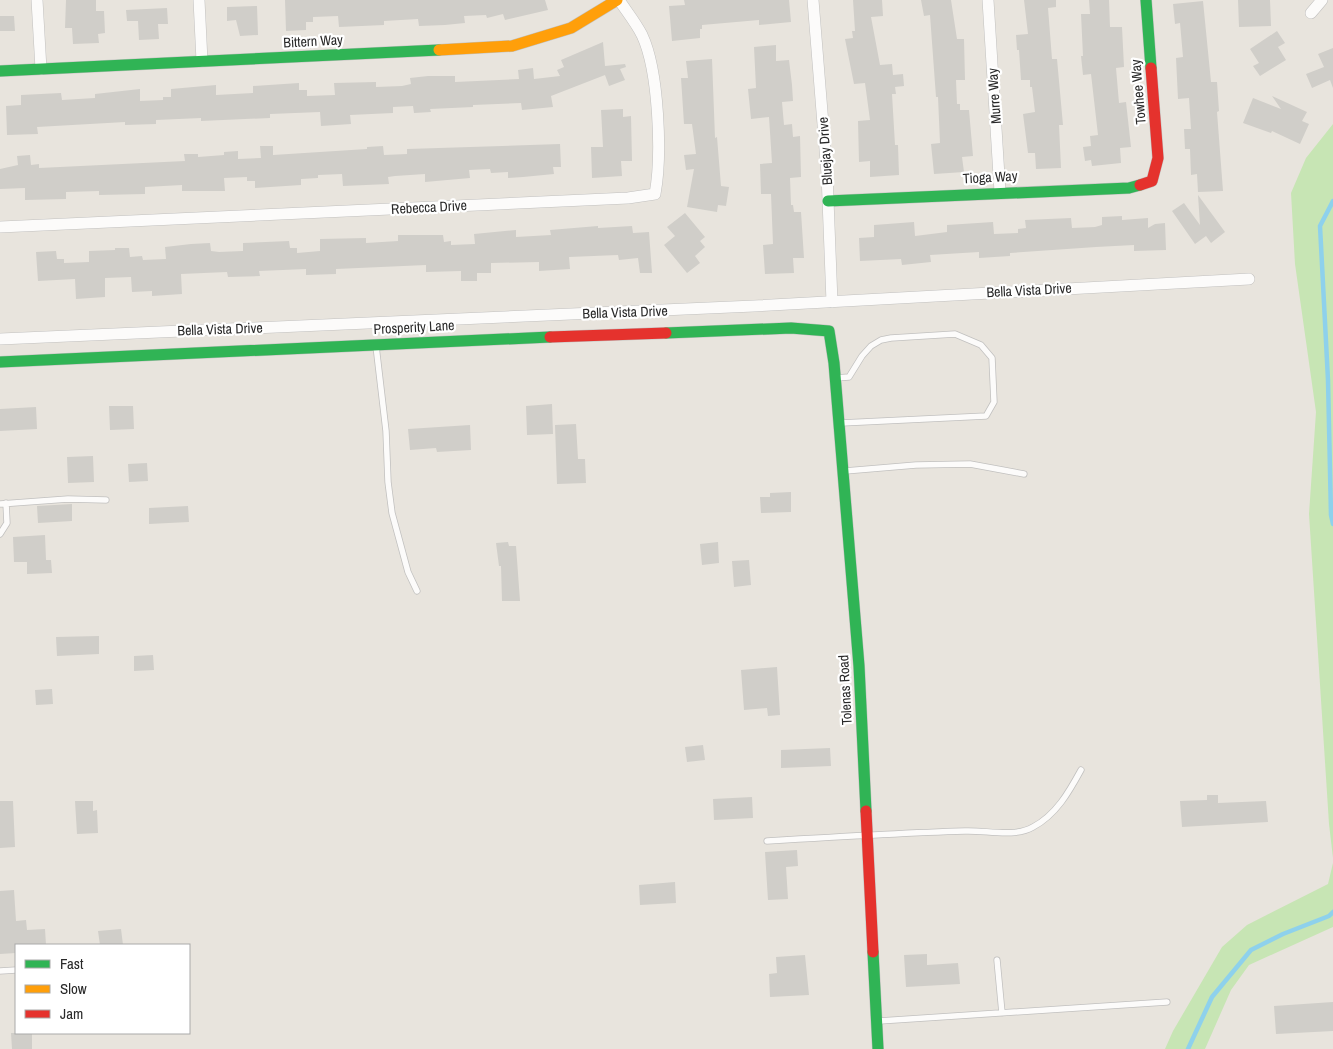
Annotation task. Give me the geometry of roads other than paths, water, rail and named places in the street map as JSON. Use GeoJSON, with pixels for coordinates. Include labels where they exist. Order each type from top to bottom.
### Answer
{"type":"FeatureCollection","features":[{"type":"Feature","properties":{"kind":"street"},"geometry":{"type":"LineString","coordinates":[[37,0],[41,69]]}},
{"type":"Feature","properties":{"kind":"street"},"geometry":{"type":"LineString","coordinates":[[199,0],[202,61]]}},
{"type":"Feature","properties":{"kind":"street","name":"Bittern Way"},"geometry":{"type":"LineString","coordinates":[[0,71],[512,46],[571,28],[618,0]]}},
{"type":"Feature","properties":{"kind":"street","name":"Rebecca Drive"},"geometry":{"type":"LineString","coordinates":[[0,227],[618,199],[655,194],[659,171],[654,76],[642,35],[618,0]]}},
{"type":"Feature","properties":{"kind":"street","name":"Bluejay Drive"},"geometry":{"type":"LineString","coordinates":[[813,0],[828,201],[832,302]]}},
{"type":"Feature","properties":{"kind":"street","name":"Murre Way"},"geometry":{"type":"LineString","coordinates":[[988,0],[1000,192]]}},
{"type":"Feature","properties":{"kind":"street","name":"Towhee Way"},"geometry":{"type":"LineString","coordinates":[[1146,0],[1158,158],[1152,181]]}},
{"type":"Feature","properties":{"kind":"street"},"geometry":{"type":"LineString","coordinates":[[1311,13],[1322,0]]}},
{"type":"Feature","properties":{"kind":"street","name":"Tioga Way"},"geometry":{"type":"LineString","coordinates":[[828,201],[1000,192],[1130,188],[1152,181]]}},
{"type":"Feature","properties":{"kind":"street","name":"Bella Vista Drive"},"geometry":{"type":"LineString","coordinates":[[0,339],[832,302],[1249,279]]}},
{"type":"Feature","properties":{"kind":"street","name":"Prosperity Lane"},"geometry":{"type":"LineString","coordinates":[[0,362],[376,344],[791,328],[829,331]]}},
{"type":"Feature","properties":{"kind":"street","name":"Tolenas Road"},"geometry":{"type":"LineString","coordinates":[[829,331],[835,378],[859,666],[878,1049]]}},
{"type":"Feature","properties":{"kind":"lane"},"geometry":{"type":"LineString","coordinates":[[835,378],[849,377],[871,346],[892,338],[954,334],[980,345],[988,351],[993,366],[994,402],[986,416],[839,423]]}},
{"type":"Feature","properties":{"kind":"lane"},"geometry":{"type":"LineString","coordinates":[[376,344],[386,431],[388,482],[392,513],[408,572],[417,591]]}},
{"type":"Feature","properties":{"kind":"lane"},"geometry":{"type":"LineString","coordinates":[[843,472],[916,465],[970,464],[1024,474]]}},
{"type":"Feature","properties":{"kind":"lane"},"geometry":{"type":"LineString","coordinates":[[0,534],[7,523],[3,503],[106,500]]}},
{"type":"Feature","properties":{"kind":"lane"},"geometry":{"type":"LineString","coordinates":[[767,841],[968,830],[1014,832],[1032,828],[1048,817],[1066,797],[1082,770]]}},
{"type":"Feature","properties":{"kind":"lane"},"geometry":{"type":"LineString","coordinates":[[997,960],[1002,1013]]}},
{"type":"Feature","properties":{"kind":"lane"},"geometry":{"type":"LineString","coordinates":[[0,971],[15,970]]}},
{"type":"Feature","properties":{"kind":"lane"},"geometry":{"type":"LineString","coordinates":[[877,1021],[1167,1002]]}},
{"type":"Feature","properties":{"kind":"waterway"},"geometry":{"type":"LineString","coordinates":[[1333,201],[1320,226],[1328,380],[1331,515],[1333,524]]}},
{"type":"Feature","properties":{"kind":"waterway"},"geometry":{"type":"LineString","coordinates":[[1188,1049],[1212,997],[1251,950],[1283,934],[1329,916],[1333,912]]}}]}
